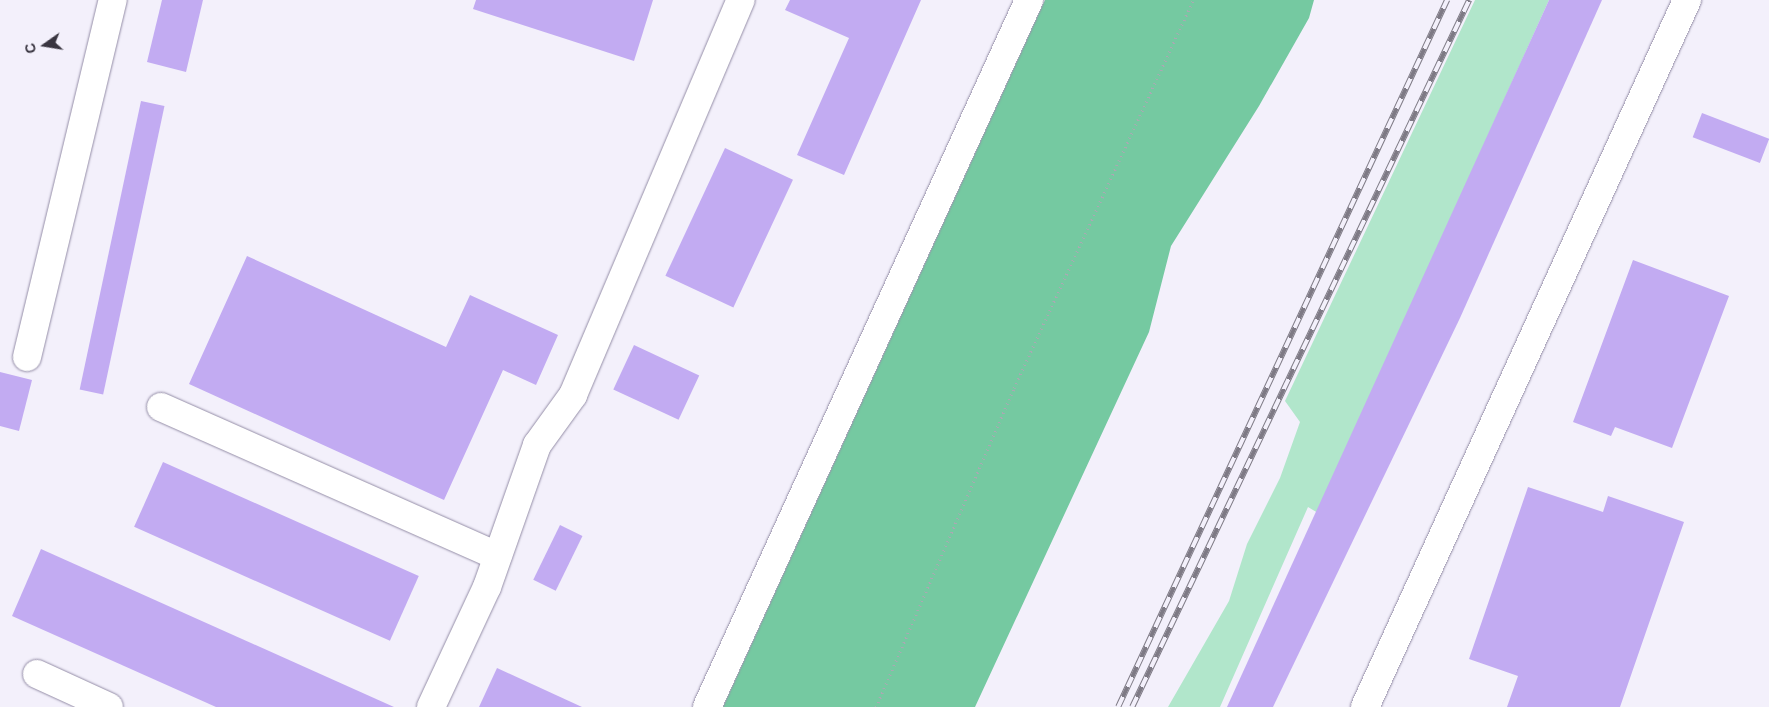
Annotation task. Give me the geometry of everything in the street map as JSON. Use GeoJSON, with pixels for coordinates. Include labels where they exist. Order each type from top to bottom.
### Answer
{"type":"FeatureCollection","features":[{"type":"Feature","properties":{"kind":"street"},"geometry":{"type":"LineString","coordinates":[[27,358],[113,0]]}},
{"type":"Feature","properties":{"kind":"street"},"geometry":{"type":"LineString","coordinates":[[430,707],[498,556],[537,445],[573,395],[741,0]]}},
{"type":"Feature","properties":{"kind":"street"},"geometry":{"type":"LineString","coordinates":[[707,707],[1029,0]]}},
{"type":"Feature","properties":{"kind":"street"},"geometry":{"type":"LineString","coordinates":[[1365,707],[1687,0]]}},
{"type":"Feature","properties":{"kind":"street"},"geometry":{"type":"LineString","coordinates":[[162,407],[498,556]]}},
{"type":"Feature","properties":{"kind":"street"},"geometry":{"type":"LineString","coordinates":[[37,674],[109,707]]}},
{"type":"Feature","properties":{"kind":"path"},"geometry":{"type":"LineString","coordinates":[[876,707],[1014,388],[1193,0]]}},
{"type":"Feature","properties":{"kind":"green space"},"geometry":{"type":"Polygon","coordinates":[[[1045,0],[1314,0],[1309,18],[1259,106],[1171,246],[1149,332],[975,707],[723,707],[1045,0]]]}},
{"type":"Feature","properties":{"kind":"green space"},"geometry":{"type":"Polygon","coordinates":[[[1475,0],[1549,0],[1318,513],[1308,507],[1220,707],[1168,707],[1229,601],[1247,544],[1280,478],[1300,422],[1285,401],[1475,0]]]}},
{"type":"Feature","properties":{"kind":"building"},"geometry":{"type":"Polygon","coordinates":[[[162,0],[203,0],[186,72],[147,62],[162,0]]]}},
{"type":"Feature","properties":{"kind":"building"},"geometry":{"type":"Polygon","coordinates":[[[476,0],[653,0],[634,61],[473,9],[476,0]]]}},
{"type":"Feature","properties":{"kind":"building"},"geometry":{"type":"Polygon","coordinates":[[[790,0],[921,0],[844,175],[797,155],[849,38],[785,10],[790,0]]]}},
{"type":"Feature","properties":{"kind":"building"},"geometry":{"type":"Polygon","coordinates":[[[1549,0],[1602,0],[1460,318],[1273,707],[1227,707],[1549,0]]]}},
{"type":"Feature","properties":{"kind":"building"},"geometry":{"type":"Polygon","coordinates":[[[141,101],[164,106],[103,395],[80,390],[141,101]]]}},
{"type":"Feature","properties":{"kind":"building"},"geometry":{"type":"Polygon","coordinates":[[[1702,113],[1769,139],[1760,163],[1693,137],[1702,113]]]}},
{"type":"Feature","properties":{"kind":"building"},"geometry":{"type":"Polygon","coordinates":[[[725,148],[793,180],[733,307],[665,276],[725,148]]]}},
{"type":"Feature","properties":{"kind":"building"},"geometry":{"type":"Polygon","coordinates":[[[247,256],[446,347],[470,295],[558,335],[536,385],[503,370],[444,500],[189,384],[247,256]]]}},
{"type":"Feature","properties":{"kind":"building"},"geometry":{"type":"Polygon","coordinates":[[[1633,260],[1729,296],[1672,448],[1615,427],[1611,436],[1573,422],[1633,260]]]}},
{"type":"Feature","properties":{"kind":"building"},"geometry":{"type":"Polygon","coordinates":[[[634,345],[699,375],[679,420],[613,389],[634,345]]]}},
{"type":"Feature","properties":{"kind":"building"},"geometry":{"type":"Polygon","coordinates":[[[0,372],[32,380],[19,431],[0,426],[0,372]]]}},
{"type":"Feature","properties":{"kind":"building"},"geometry":{"type":"Polygon","coordinates":[[[163,462],[419,576],[390,641],[134,527],[163,462]]]}},
{"type":"Feature","properties":{"kind":"building"},"geometry":{"type":"Polygon","coordinates":[[[1528,487],[1603,512],[1608,496],[1684,522],[1620,707],[1507,707],[1518,676],[1469,659],[1528,487]]]}},
{"type":"Feature","properties":{"kind":"building"},"geometry":{"type":"Polygon","coordinates":[[[560,525],[582,536],[556,591],[533,580],[560,525]]]}},
{"type":"Feature","properties":{"kind":"building"},"geometry":{"type":"Polygon","coordinates":[[[41,549],[394,707],[216,707],[12,616],[41,549]]]}},
{"type":"Feature","properties":{"kind":"building"},"geometry":{"type":"Polygon","coordinates":[[[497,668],[582,707],[479,707],[497,668]]]}},
{"type":"Feature","properties":{"kind":"railway"},"geometry":{"type":"LineString","coordinates":[[1118,707],[1447,0]]}},
{"type":"Feature","properties":{"kind":"railway"},"geometry":{"type":"LineString","coordinates":[[1132,707],[1469,0]]}}]}
